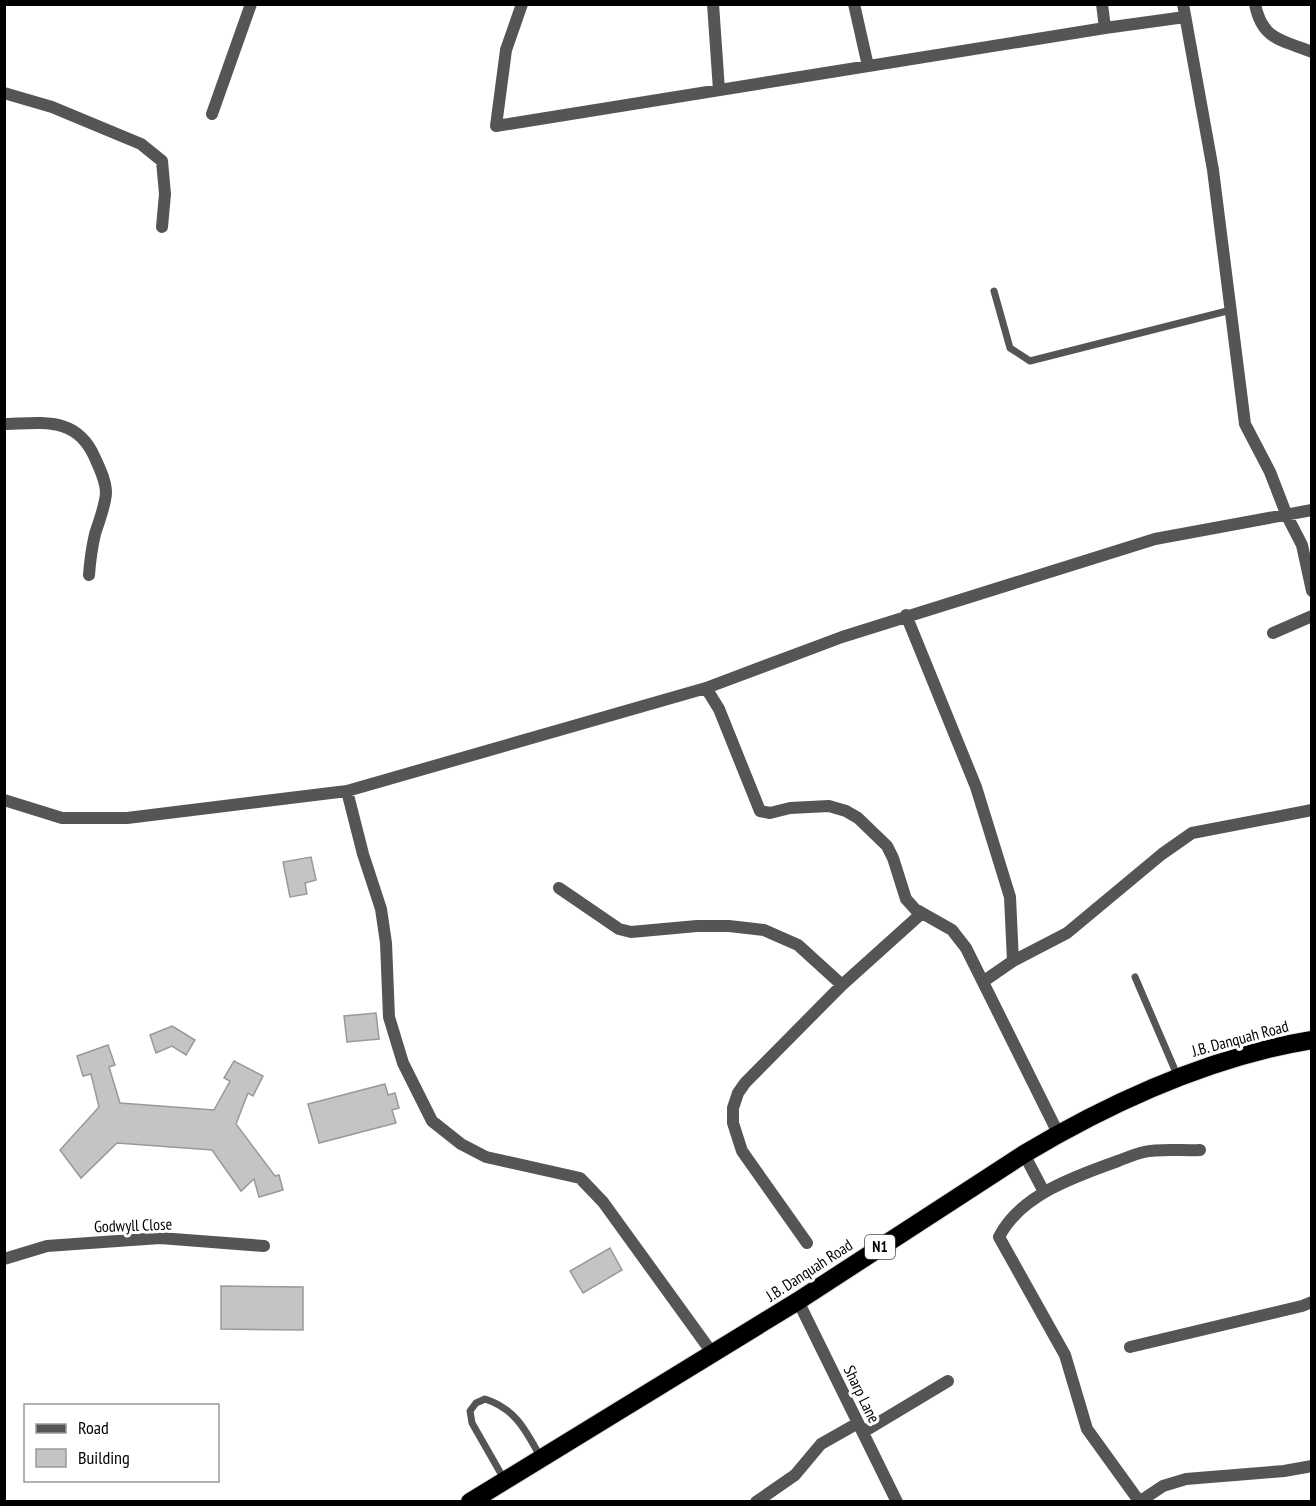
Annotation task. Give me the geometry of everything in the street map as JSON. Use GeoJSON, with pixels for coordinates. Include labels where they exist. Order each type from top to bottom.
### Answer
{"type":"FeatureCollection","features":[{"type":"Feature","properties":{"kind":"highway","name":"J.B. Danquah Road"},"geometry":{"type":"LineString","coordinates":[[470,1502],[798,1301],[1058,1133],[1178,1077],[1236,1056],[1311,1040]]}},
{"type":"Feature","properties":{"kind":"street"},"geometry":{"type":"LineString","coordinates":[[212,114],[251,4]]}},
{"type":"Feature","properties":{"kind":"street"},"geometry":{"type":"LineString","coordinates":[[522,4],[507,50],[496,126],[1105,28],[1184,11],[1213,170],[1245,424],[1270,472],[1287,516],[1302,545],[1311,591]]}},
{"type":"Feature","properties":{"kind":"street"},"geometry":{"type":"LineString","coordinates":[[713,4],[720,90]]}},
{"type":"Feature","properties":{"kind":"street"},"geometry":{"type":"LineString","coordinates":[[854,4],[868,66]]}},
{"type":"Feature","properties":{"kind":"street"},"geometry":{"type":"LineString","coordinates":[[1102,4],[1105,28]]}},
{"type":"Feature","properties":{"kind":"street"},"geometry":{"type":"LineString","coordinates":[[1255,4],[1260,26],[1269,35],[1311,52]]}},
{"type":"Feature","properties":{"kind":"street"},"geometry":{"type":"LineString","coordinates":[[4,93],[52,107],[141,144],[162,161],[165,194],[162,227]]}},
{"type":"Feature","properties":{"kind":"street"},"geometry":{"type":"LineString","coordinates":[[4,424],[56,424],[69,427],[78,433],[91,448],[105,483],[106,495],[90,558],[89,575]]}},
{"type":"Feature","properties":{"kind":"street"},"geometry":{"type":"LineString","coordinates":[[4,800],[62,818],[127,818],[347,791],[706,688],[906,615],[1155,539],[1311,510]]}},
{"type":"Feature","properties":{"kind":"street"},"geometry":{"type":"LineString","coordinates":[[906,615],[976,787],[1010,897],[1013,961]]}},
{"type":"Feature","properties":{"kind":"street"},"geometry":{"type":"LineString","coordinates":[[1273,633],[1311,616]]}},
{"type":"Feature","properties":{"kind":"street"},"geometry":{"type":"LineString","coordinates":[[706,688],[719,709],[760,811],[770,813],[790,808],[829,806],[846,811],[858,818],[887,846],[906,899],[922,913],[952,930],[966,948],[1058,1133]]}},
{"type":"Feature","properties":{"kind":"street"},"geometry":{"type":"LineString","coordinates":[[347,791],[363,854],[381,909],[386,943],[389,1017],[403,1063],[432,1121],[461,1144],[486,1157],[580,1178],[603,1202],[712,1354]]}},
{"type":"Feature","properties":{"kind":"street"},"geometry":{"type":"LineString","coordinates":[[984,981],[1013,961],[1067,933],[1162,854],[1192,833],[1311,810]]}},
{"type":"Feature","properties":{"kind":"street"},"geometry":{"type":"LineString","coordinates":[[559,888],[610,924],[631,932],[708,926],[764,930],[798,945],[842,986]]}},
{"type":"Feature","properties":{"kind":"street"},"geometry":{"type":"LineString","coordinates":[[807,1243],[742,1151],[733,1123],[733,1108],[738,1093],[745,1083],[842,986],[922,913]]}},
{"type":"Feature","properties":{"kind":"street"},"geometry":{"type":"LineString","coordinates":[[1200,1150],[1145,1151],[1096,1168],[1044,1192],[1020,1211],[1003,1228],[999,1237],[1065,1355],[1087,1429],[1139,1501],[1163,1486],[1186,1479],[1284,1471],[1311,1466]]}},
{"type":"Feature","properties":{"kind":"street"},"geometry":{"type":"LineString","coordinates":[[1024,1154],[1044,1192]]}},
{"type":"Feature","properties":{"kind":"street","name":"Godwyll Close"},"geometry":{"type":"LineString","coordinates":[[4,1259],[47,1246],[160,1238],[264,1246]]}},
{"type":"Feature","properties":{"kind":"street","name":"Sharp Lane"},"geometry":{"type":"LineString","coordinates":[[798,1301],[897,1502]]}},
{"type":"Feature","properties":{"kind":"street"},"geometry":{"type":"LineString","coordinates":[[1130,1347],[1311,1302]]}},
{"type":"Feature","properties":{"kind":"street"},"geometry":{"type":"LineString","coordinates":[[756,1502],[795,1475],[822,1444],[860,1428],[948,1381]]}},
{"type":"Feature","properties":{"kind":"lane"},"geometry":{"type":"LineString","coordinates":[[994,291],[1010,348],[1030,361],[1232,310]]}},
{"type":"Feature","properties":{"kind":"lane"},"geometry":{"type":"LineString","coordinates":[[1134,977],[1178,1077]]}},
{"type":"Feature","properties":{"kind":"lane"},"geometry":{"type":"LineString","coordinates":[[504,1480],[472,1423],[470,1411],[476,1403],[486,1399],[501,1404],[523,1425],[541,1458]]}},
{"type":"Feature","properties":{"kind":"building"},"geometry":{"type":"Polygon","coordinates":[[[311,857],[316,880],[305,883],[307,894],[290,897],[283,862],[311,857]]]}},
{"type":"Feature","properties":{"kind":"building"},"geometry":{"type":"Polygon","coordinates":[[[376,1013],[379,1039],[347,1042],[344,1016],[376,1013]]]}},
{"type":"Feature","properties":{"kind":"building"},"geometry":{"type":"Polygon","coordinates":[[[172,1026],[195,1040],[186,1055],[172,1046],[156,1053],[150,1035],[172,1026]]]}},
{"type":"Feature","properties":{"kind":"building"},"geometry":{"type":"Polygon","coordinates":[[[108,1045],[115,1065],[109,1067],[120,1103],[214,1110],[230,1081],[224,1078],[234,1061],[263,1076],[253,1096],[248,1093],[236,1124],[275,1176],[279,1175],[283,1190],[259,1197],[254,1179],[241,1191],[212,1150],[117,1143],[81,1178],[60,1150],[99,1107],[91,1074],[83,1076],[77,1056],[108,1045]]]}},
{"type":"Feature","properties":{"kind":"building"},"geometry":{"type":"Polygon","coordinates":[[[385,1084],[388,1095],[395,1093],[399,1108],[392,1110],[396,1123],[319,1143],[308,1104],[385,1084]]]}},
{"type":"Feature","properties":{"kind":"building"},"geometry":{"type":"Polygon","coordinates":[[[610,1248],[622,1270],[583,1293],[570,1271],[610,1248]]]}},
{"type":"Feature","properties":{"kind":"building"},"geometry":{"type":"Polygon","coordinates":[[[221,1286],[303,1287],[303,1330],[221,1329],[221,1286]]]}}]}
